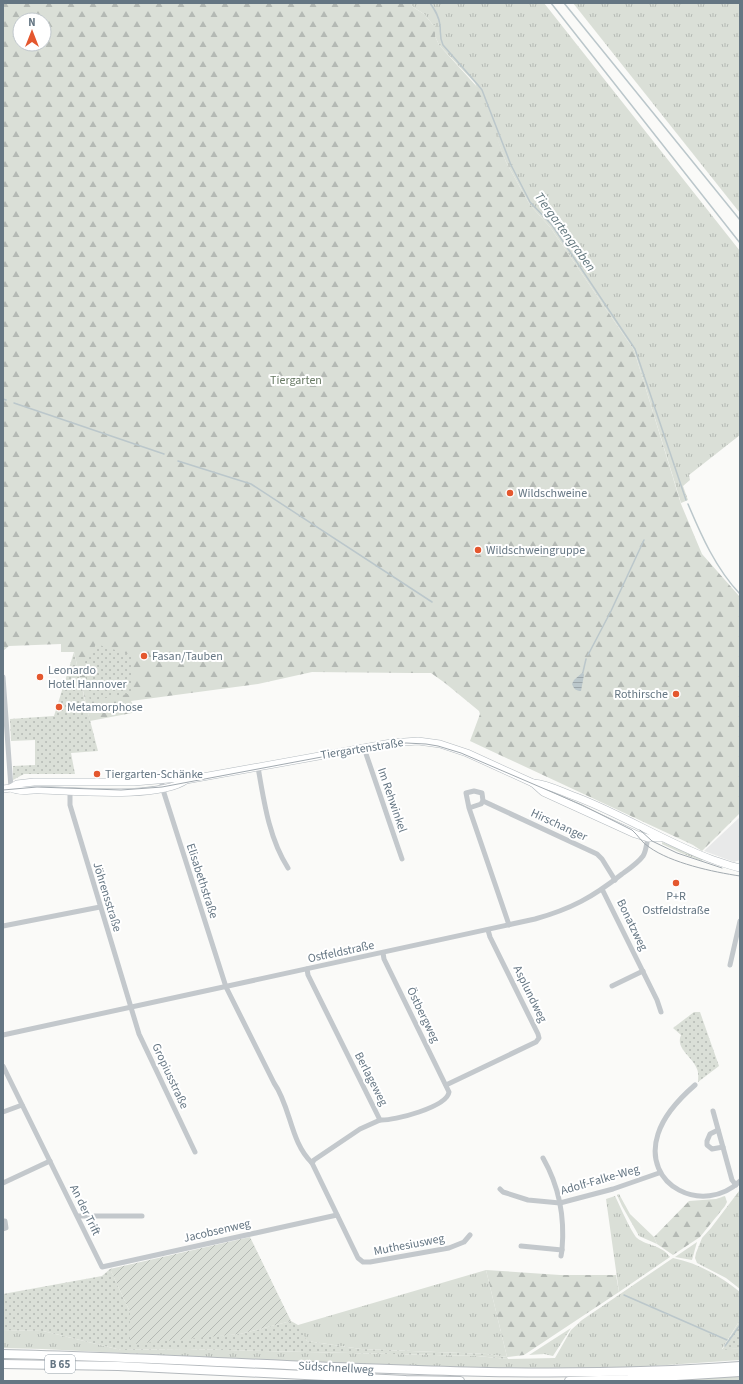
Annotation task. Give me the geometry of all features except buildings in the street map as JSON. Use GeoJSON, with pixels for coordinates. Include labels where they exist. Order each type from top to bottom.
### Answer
{"type":"FeatureCollection","features":[{"type":"Feature","properties":{"kind":"highway","name":"Südschnellweg"},"geometry":{"type":"LineString","coordinates":[[3,1354],[406,1380],[460,1381]]}},
{"type":"Feature","properties":{"kind":"highway","name":"Südschnellweg"},"geometry":{"type":"LineString","coordinates":[[3,1364],[117,1361]]}},
{"type":"Feature","properties":{"kind":"highway","name":"Südschnellweg"},"geometry":{"type":"LineString","coordinates":[[138,1363],[532,1374],[628,1372],[740,1366]]}},
{"type":"Feature","properties":{"kind":"highway"},"geometry":{"type":"LineString","coordinates":[[569,1381],[740,1372]]}},
{"type":"Feature","properties":{"kind":"main road","name":"Tiergartenstraße"},"geometry":{"type":"LineString","coordinates":[[11,788],[17,791],[40,789],[70,792],[152,791],[181,784],[186,780],[364,748],[406,741],[429,742],[467,753],[533,783],[543,784],[583,799],[650,835],[661,838],[694,853],[740,868]]}},
{"type":"Feature","properties":{"kind":"main road","name":"Tiergartenstraße"},"geometry":{"type":"LineString","coordinates":[[3,789],[11,788],[16,784],[34,782],[125,782],[180,778],[186,780]]}},
{"type":"Feature","properties":{"kind":"street"},"geometry":{"type":"LineString","coordinates":[[3,677],[11,788]]}},
{"type":"Feature","properties":{"kind":"street","name":"Im Rehwinkel"},"geometry":{"type":"LineString","coordinates":[[364,748],[402,860]]}},
{"type":"Feature","properties":{"kind":"street"},"geometry":{"type":"LineString","coordinates":[[258,767],[271,831],[279,854],[288,868]]}},
{"type":"Feature","properties":{"kind":"street","name":"Elisabethstraße"},"geometry":{"type":"LineString","coordinates":[[161,780],[226,987]]}},
{"type":"Feature","properties":{"kind":"street","name":"Hirschanger"},"geometry":{"type":"LineString","coordinates":[[509,925],[469,808],[466,793],[474,791],[482,793],[483,802],[597,854],[602,859],[615,880]]}},
{"type":"Feature","properties":{"kind":"street","name":"Jöhrensstraße"},"geometry":{"type":"LineString","coordinates":[[70,792],[70,805],[130,1008]]}},
{"type":"Feature","properties":{"kind":"street"},"geometry":{"type":"LineString","coordinates":[[469,808],[483,802]]}},
{"type":"Feature","properties":{"kind":"street","name":"Ostfeldstraße"},"geometry":{"type":"LineString","coordinates":[[3,1035],[488,930],[559,913],[580,903],[602,889],[636,863],[644,856],[650,835]]}},
{"type":"Feature","properties":{"kind":"street","name":"Bonatzweg"},"geometry":{"type":"LineString","coordinates":[[602,889],[662,1012]]}},
{"type":"Feature","properties":{"kind":"street"},"geometry":{"type":"LineString","coordinates":[[3,926],[100,907]]}},
{"type":"Feature","properties":{"kind":"street"},"geometry":{"type":"LineString","coordinates":[[730,965],[740,921]]}},
{"type":"Feature","properties":{"kind":"street","name":"Asplundweg"},"geometry":{"type":"LineString","coordinates":[[446,1085],[536,1042],[538,1038],[538,1034],[488,930]]}},
{"type":"Feature","properties":{"kind":"street","name":"Östbergweg"},"geometry":{"type":"LineString","coordinates":[[383,953],[384,959],[446,1085]]}},
{"type":"Feature","properties":{"kind":"street","name":"Berlageweg"},"geometry":{"type":"LineString","coordinates":[[307,969],[308,975],[380,1120],[421,1111],[446,1099],[449,1096],[449,1092],[446,1085]]}},
{"type":"Feature","properties":{"kind":"street"},"geometry":{"type":"LineString","coordinates":[[612,986],[643,971]]}},
{"type":"Feature","properties":{"kind":"street","name":"Muthesiusweg"},"geometry":{"type":"LineString","coordinates":[[226,987],[274,1083],[280,1092],[294,1131],[306,1157],[312,1163],[358,1258],[363,1262],[370,1262],[449,1248],[464,1242],[470,1235]]}},
{"type":"Feature","properties":{"kind":"street","name":"Gropiusstraße"},"geometry":{"type":"LineString","coordinates":[[130,1008],[139,1034],[195,1152]]}},
{"type":"Feature","properties":{"kind":"street","name":"An der Trift"},"geometry":{"type":"LineString","coordinates":[[3,1066],[102,1267]]}},
{"type":"Feature","properties":{"kind":"street"},"geometry":{"type":"LineString","coordinates":[[695,1085],[672,1108],[661,1126],[656,1144],[659,1173],[675,1188],[692,1195],[701,1196],[711,1196],[721,1193],[736,1185],[740,1181]]}},
{"type":"Feature","properties":{"kind":"street"},"geometry":{"type":"LineString","coordinates":[[3,1112],[22,1105]]}},
{"type":"Feature","properties":{"kind":"street"},"geometry":{"type":"LineString","coordinates":[[713,1111],[732,1180],[736,1185]]}},
{"type":"Feature","properties":{"kind":"street"},"geometry":{"type":"LineString","coordinates":[[312,1163],[349,1135],[380,1120]]}},
{"type":"Feature","properties":{"kind":"street"},"geometry":{"type":"LineString","coordinates":[[718,1130],[710,1134],[707,1142],[712,1149],[723,1147]]}},
{"type":"Feature","properties":{"kind":"street"},"geometry":{"type":"LineString","coordinates":[[543,1158],[550,1171],[560,1203],[563,1229],[561,1256]]}},
{"type":"Feature","properties":{"kind":"street"},"geometry":{"type":"LineString","coordinates":[[3,1183],[50,1161]]}},
{"type":"Feature","properties":{"kind":"street","name":"Adolf-Falke-Weg"},"geometry":{"type":"LineString","coordinates":[[500,1189],[503,1192],[528,1200],[560,1203],[613,1189],[659,1173]]}},
{"type":"Feature","properties":{"kind":"street","name":"Jacobsenweg"},"geometry":{"type":"LineString","coordinates":[[102,1267],[337,1215]]}},
{"type":"Feature","properties":{"kind":"street"},"geometry":{"type":"LineString","coordinates":[[78,1216],[142,1216]]}},
{"type":"Feature","properties":{"kind":"street"},"geometry":{"type":"LineString","coordinates":[[3,1221],[5,1221],[6,1228],[3,1229]]}},
{"type":"Feature","properties":{"kind":"street"},"geometry":{"type":"LineString","coordinates":[[522,1246],[562,1250]]}},
{"type":"Feature","properties":{"kind":"shaded area"},"geometry":{"type":"Polygon","coordinates":[[[583,672],[584,675],[581,691],[578,691],[572,684],[574,680],[583,672]]]}},
{"type":"Feature","properties":{"kind":"shaded area"},"geometry":{"type":"Polygon","coordinates":[[[740,817],[740,860],[734,862],[704,851],[740,817]]]}},
{"type":"Feature","properties":{"kind":"green space","name":"Tiergarten"},"geometry":{"type":"Polygon","coordinates":[[[3,3],[410,3],[413,7],[424,14],[433,25],[435,25],[435,36],[439,45],[479,89],[506,162],[530,205],[550,227],[634,350],[681,504],[702,554],[740,597],[740,813],[702,851],[693,845],[470,741],[480,714],[479,711],[431,673],[312,672],[258,684],[131,701],[137,712],[90,721],[74,652],[61,652],[61,644],[9,646],[3,651],[3,3]]]}},
{"type":"Feature","properties":{"kind":"green space"},"geometry":{"type":"Polygon","coordinates":[[[410,3],[544,3],[740,251],[740,435],[689,475],[690,480],[683,486],[688,500],[681,503],[634,350],[550,227],[530,205],[506,162],[475,83],[439,45],[435,36],[434,25],[424,14],[413,7],[410,3]]]}},
{"type":"Feature","properties":{"kind":"green space"},"geometry":{"type":"Polygon","coordinates":[[[573,3],[740,3],[740,213],[573,3]]]}},
{"type":"Feature","properties":{"kind":"green space"},"geometry":{"type":"Polygon","coordinates":[[[96,644],[131,655],[133,693],[90,701],[83,665],[96,644]]]}},
{"type":"Feature","properties":{"kind":"green space"},"geometry":{"type":"Polygon","coordinates":[[[74,652],[98,751],[71,753],[75,774],[24,774],[13,780],[13,766],[35,765],[35,740],[11,741],[10,719],[54,716],[74,652]]]}},
{"type":"Feature","properties":{"kind":"green space"},"geometry":{"type":"Polygon","coordinates":[[[662,842],[703,859],[702,861],[681,853],[662,844],[662,842]]]}},
{"type":"Feature","properties":{"kind":"green space"},"geometry":{"type":"Polygon","coordinates":[[[694,1012],[700,1012],[719,1066],[698,1082],[697,1069],[680,1045],[681,1035],[673,1028],[694,1012]]]}},
{"type":"Feature","properties":{"kind":"green space"},"geometry":{"type":"Polygon","coordinates":[[[739,1191],[740,1289],[726,1278],[697,1263],[695,1258],[702,1238],[739,1191]]]}},
{"type":"Feature","properties":{"kind":"green space"},"geometry":{"type":"Polygon","coordinates":[[[619,1194],[630,1214],[654,1237],[657,1244],[639,1236],[622,1206],[617,1195],[619,1194]]]}},
{"type":"Feature","properties":{"kind":"green space"},"geometry":{"type":"Polygon","coordinates":[[[615,1196],[634,1235],[641,1241],[663,1250],[670,1257],[619,1292],[606,1199],[615,1196]]]}},
{"type":"Feature","properties":{"kind":"green space"},"geometry":{"type":"Polygon","coordinates":[[[725,1196],[727,1202],[725,1206],[700,1237],[673,1255],[657,1244],[654,1237],[689,1201],[716,1199],[725,1196]]]}},
{"type":"Feature","properties":{"kind":"green space"},"geometry":{"type":"Polygon","coordinates":[[[250,1237],[291,1321],[240,1334],[133,1344],[130,1343],[130,1312],[110,1269],[250,1237]]]}},
{"type":"Feature","properties":{"kind":"green space"},"geometry":{"type":"Polygon","coordinates":[[[697,1242],[692,1260],[675,1257],[697,1242]]]}},
{"type":"Feature","properties":{"kind":"green space"},"geometry":{"type":"Polygon","coordinates":[[[673,1258],[691,1263],[708,1271],[740,1292],[740,1320],[722,1349],[740,1348],[740,1360],[623,1368],[520,1370],[300,1362],[3,1348],[3,1330],[43,1331],[121,1350],[185,1349],[477,1356],[508,1359],[555,1358],[571,1330],[582,1320],[673,1258]]]}},
{"type":"Feature","properties":{"kind":"green space"},"geometry":{"type":"Polygon","coordinates":[[[110,1269],[130,1312],[130,1342],[240,1334],[291,1321],[298,1325],[307,1341],[361,1349],[487,1354],[507,1357],[508,1359],[477,1356],[185,1349],[121,1350],[43,1331],[3,1330],[3,1294],[102,1276],[110,1269]]]}},
{"type":"Feature","properties":{"kind":"green space"},"geometry":{"type":"Polygon","coordinates":[[[486,1270],[507,1357],[487,1354],[361,1349],[307,1341],[298,1327],[298,1325],[486,1270]]]}},
{"type":"Feature","properties":{"kind":"green space"},"geometry":{"type":"Polygon","coordinates":[[[486,1270],[560,1275],[616,1275],[619,1292],[524,1355],[507,1357],[486,1270]]]}},
{"type":"Feature","properties":{"kind":"green space"},"geometry":{"type":"Polygon","coordinates":[[[740,1320],[740,1348],[722,1350],[740,1320]]]}},
{"type":"Feature","properties":{"kind":"green space"},"geometry":{"type":"Polygon","coordinates":[[[571,1328],[553,1356],[544,1354],[529,1355],[571,1328]]]}},
{"type":"Feature","properties":{"kind":"green space"},"geometry":{"type":"Polygon","coordinates":[[[740,1375],[740,1381],[663,1381],[740,1375]]]}},
{"type":"Feature","properties":{"kind":"waterway","name":"Tiergartengraben"},"geometry":{"type":"LineString","coordinates":[[430,3],[439,19],[443,45],[482,90],[511,165],[530,202],[552,225],[635,349],[686,500]]}},
{"type":"Feature","properties":{"kind":"waterway"},"geometry":{"type":"LineString","coordinates":[[551,3],[740,243]]}},
{"type":"Feature","properties":{"kind":"waterway"},"geometry":{"type":"LineString","coordinates":[[564,3],[740,220]]}},
{"type":"Feature","properties":{"kind":"waterway"},"geometry":{"type":"LineString","coordinates":[[14,403],[164,454]]}},
{"type":"Feature","properties":{"kind":"waterway"},"geometry":{"type":"LineString","coordinates":[[178,461],[251,484],[432,602]]}},
{"type":"Feature","properties":{"kind":"waterway","name":"Tiergartengraben"},"geometry":{"type":"LineString","coordinates":[[688,504],[716,563],[740,594]]}},
{"type":"Feature","properties":{"kind":"waterway"},"geometry":{"type":"LineString","coordinates":[[588,655],[611,611],[644,540]]}},
{"type":"Feature","properties":{"kind":"waterway"},"geometry":{"type":"LineString","coordinates":[[583,672],[586,659]]}},
{"type":"Feature","properties":{"kind":"waterway"},"geometry":{"type":"LineString","coordinates":[[624,1295],[727,1340]]}},
{"type":"Feature","properties":{"kind":"waterway"},"geometry":{"type":"LineString","coordinates":[[725,1346],[740,1325]]}},
{"type":"Feature","properties":{"kind":"tram line"},"geometry":{"type":"LineString","coordinates":[[3,790],[37,787],[121,790],[162,787],[391,744],[426,744],[461,753],[582,805],[632,830],[647,845],[658,853],[669,858],[693,866],[740,876]]}},
{"type":"Feature","properties":{"kind":"tram line"},"geometry":{"type":"LineString","coordinates":[[640,830],[652,841],[677,853],[722,868]]}},
{"type":"Feature","properties":{"kind":"place","name":"Wildschweine"},"geometry":{"type":"Point","coordinates":[510,493]}},
{"type":"Feature","properties":{"kind":"place","name":"Wildschweingruppe"},"geometry":{"type":"Point","coordinates":[478,550]}},
{"type":"Feature","properties":{"kind":"place","name":"Fasan/Tauben"},"geometry":{"type":"Point","coordinates":[144,656]}},
{"type":"Feature","properties":{"kind":"place","name":"Leonardo Hotel Hannover"},"geometry":{"type":"Point","coordinates":[40,677]}},
{"type":"Feature","properties":{"kind":"place","name":"Rothirsche"},"geometry":{"type":"Point","coordinates":[676,694]}},
{"type":"Feature","properties":{"kind":"place","name":"Metamorphose"},"geometry":{"type":"Point","coordinates":[59,707]}},
{"type":"Feature","properties":{"kind":"place","name":"Tiergarten-Schänke"},"geometry":{"type":"Point","coordinates":[97,774]}},
{"type":"Feature","properties":{"kind":"place","name":"P+R Ostfeldstraße"},"geometry":{"type":"Point","coordinates":[676,883]}}]}
